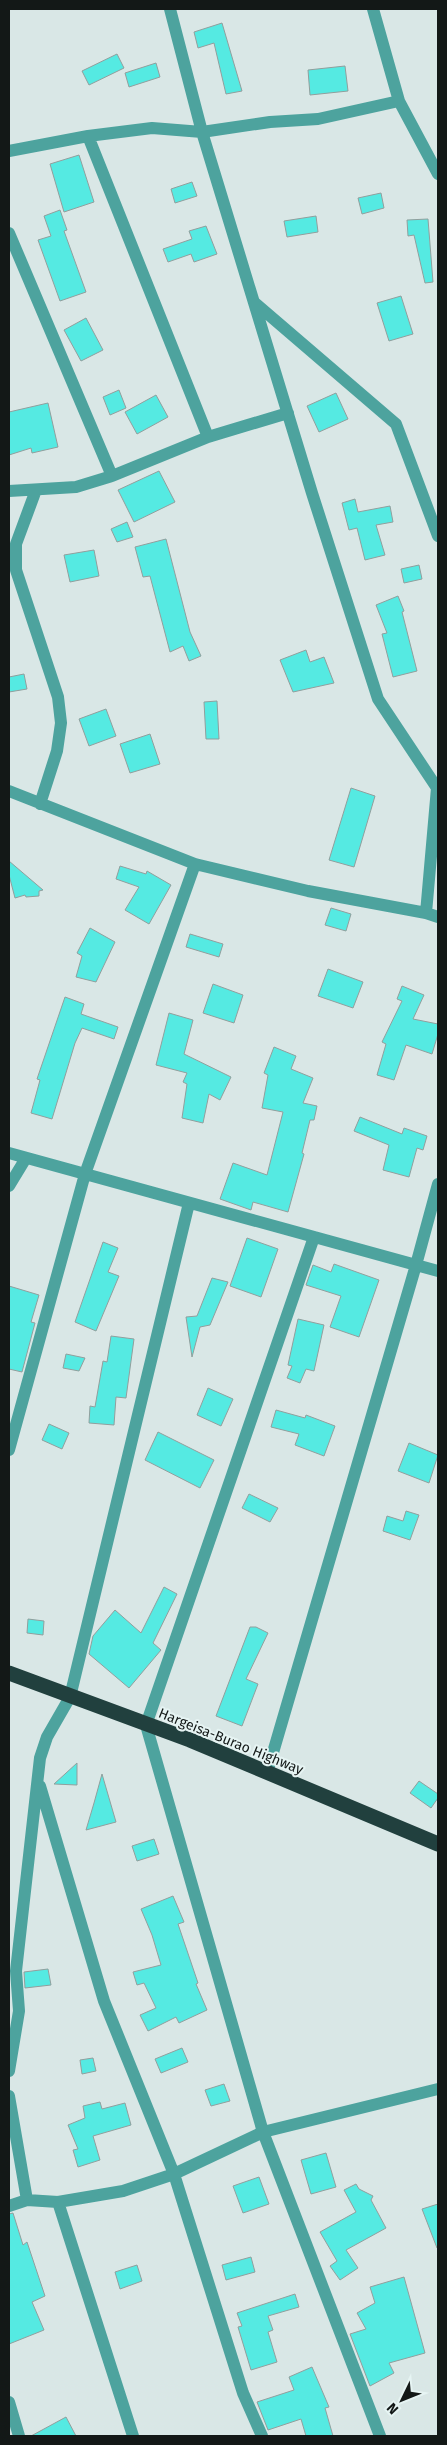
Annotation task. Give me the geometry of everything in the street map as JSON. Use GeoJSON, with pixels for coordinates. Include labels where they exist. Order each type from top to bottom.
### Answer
{"type":"FeatureCollection","features":[{"type":"Feature","properties":{"kind":"highway","name":"Hargeisa-Burao Highway"},"geometry":{"type":"LineString","coordinates":[[9,1673],[267,1773],[438,1844]]}},
{"type":"Feature","properties":{"kind":"street"},"geometry":{"type":"LineString","coordinates":[[9,791],[195,864],[308,891],[432,915],[437,788],[378,698],[202,132],[170,9]]}},
{"type":"Feature","properties":{"kind":"street"},"geometry":{"type":"LineString","coordinates":[[373,9],[399,101],[438,174]]}},
{"type":"Feature","properties":{"kind":"street"},"geometry":{"type":"LineString","coordinates":[[9,151],[88,136],[152,128],[202,132],[270,122],[318,119],[399,101]]}},
{"type":"Feature","properties":{"kind":"street"},"geometry":{"type":"LineString","coordinates":[[88,136],[208,437]]}},
{"type":"Feature","properties":{"kind":"street"},"geometry":{"type":"LineString","coordinates":[[9,233],[112,476]]}},
{"type":"Feature","properties":{"kind":"street"},"geometry":{"type":"LineString","coordinates":[[254,303],[396,424],[438,536]]}},
{"type":"Feature","properties":{"kind":"street"},"geometry":{"type":"LineString","coordinates":[[9,491],[76,487],[112,476],[208,437],[288,413]]}},
{"type":"Feature","properties":{"kind":"street"},"geometry":{"type":"LineString","coordinates":[[36,490],[16,544],[16,570],[58,697],[61,723],[57,751],[40,804]]}},
{"type":"Feature","properties":{"kind":"street"},"geometry":{"type":"LineString","coordinates":[[9,1450],[85,1174],[195,864]]}},
{"type":"Feature","properties":{"kind":"street"},"geometry":{"type":"LineString","coordinates":[[9,1153],[438,1271]]}},
{"type":"Feature","properties":{"kind":"street"},"geometry":{"type":"LineString","coordinates":[[9,1186],[26,1158]]}},
{"type":"Feature","properties":{"kind":"street"},"geometry":{"type":"LineString","coordinates":[[267,1773],[438,1184]]}},
{"type":"Feature","properties":{"kind":"street"},"geometry":{"type":"LineString","coordinates":[[9,2072],[19,2011],[16,1971],[40,1758],[47,1737],[70,1697],[189,1202]]}},
{"type":"Feature","properties":{"kind":"street"},"geometry":{"type":"LineString","coordinates":[[314,1237],[146,1725],[263,2132],[380,2436]]}},
{"type":"Feature","properties":{"kind":"street"},"geometry":{"type":"LineString","coordinates":[[38,1779],[104,2001],[174,2174],[243,2393],[262,2436]]}},
{"type":"Feature","properties":{"kind":"street"},"geometry":{"type":"LineString","coordinates":[[9,1954],[16,1971]]}},
{"type":"Feature","properties":{"kind":"street"},"geometry":{"type":"LineString","coordinates":[[9,2206],[27,2200],[58,2202],[123,2190],[174,2174],[263,2132],[438,2089]]}},
{"type":"Feature","properties":{"kind":"street"},"geometry":{"type":"LineString","coordinates":[[9,2096],[27,2200]]}},
{"type":"Feature","properties":{"kind":"street"},"geometry":{"type":"LineString","coordinates":[[58,2202],[133,2436]]}},
{"type":"Feature","properties":{"kind":"street"},"geometry":{"type":"LineString","coordinates":[[9,2402],[19,2436]]}},
{"type":"Feature","properties":{"kind":"building"},"geometry":{"type":"Polygon","coordinates":[[[222,23],[242,91],[226,94],[214,43],[198,48],[194,32],[222,23]]]}},
{"type":"Feature","properties":{"kind":"building"},"geometry":{"type":"Polygon","coordinates":[[[117,54],[124,68],[89,85],[82,71],[117,54]]]}},
{"type":"Feature","properties":{"kind":"building"},"geometry":{"type":"Polygon","coordinates":[[[156,63],[160,77],[129,87],[125,73],[156,63]]]}},
{"type":"Feature","properties":{"kind":"building"},"geometry":{"type":"Polygon","coordinates":[[[345,66],[348,91],[310,95],[308,70],[345,66]]]}},
{"type":"Feature","properties":{"kind":"building"},"geometry":{"type":"Polygon","coordinates":[[[79,155],[94,202],[64,212],[50,164],[79,155]]]}},
{"type":"Feature","properties":{"kind":"building"},"geometry":{"type":"Polygon","coordinates":[[[192,182],[197,196],[175,203],[171,189],[192,182]]]}},
{"type":"Feature","properties":{"kind":"building"},"geometry":{"type":"Polygon","coordinates":[[[381,193],[384,208],[362,214],[358,198],[381,193]]]}},
{"type":"Feature","properties":{"kind":"building"},"geometry":{"type":"Polygon","coordinates":[[[60,210],[67,230],[64,231],[86,292],[60,301],[38,240],[51,236],[44,216],[60,210]]]}},
{"type":"Feature","properties":{"kind":"building"},"geometry":{"type":"Polygon","coordinates":[[[316,216],[318,232],[287,237],[284,221],[316,216]]]}},
{"type":"Feature","properties":{"kind":"building"},"geometry":{"type":"Polygon","coordinates":[[[428,219],[433,282],[425,283],[414,235],[408,236],[407,220],[428,219]]]}},
{"type":"Feature","properties":{"kind":"building"},"geometry":{"type":"Polygon","coordinates":[[[206,226],[217,254],[194,262],[191,254],[168,262],[163,249],[192,239],[189,231],[206,226]]]}},
{"type":"Feature","properties":{"kind":"building"},"geometry":{"type":"Polygon","coordinates":[[[401,296],[413,334],[389,341],[377,303],[401,296]]]}},
{"type":"Feature","properties":{"kind":"building"},"geometry":{"type":"Polygon","coordinates":[[[86,318],[103,350],[81,361],[64,330],[86,318]]]}},
{"type":"Feature","properties":{"kind":"building"},"geometry":{"type":"Polygon","coordinates":[[[119,390],[126,408],[110,415],[103,397],[119,390]]]}},
{"type":"Feature","properties":{"kind":"building"},"geometry":{"type":"Polygon","coordinates":[[[336,393],[348,419],[319,432],[307,406],[336,393]]]}},
{"type":"Feature","properties":{"kind":"building"},"geometry":{"type":"Polygon","coordinates":[[[156,395],[168,417],[137,434],[125,412],[156,395]]]}},
{"type":"Feature","properties":{"kind":"building"},"geometry":{"type":"Polygon","coordinates":[[[48,403],[58,447],[32,453],[31,448],[9,455],[9,412],[48,403]]]}},
{"type":"Feature","properties":{"kind":"building"},"geometry":{"type":"Polygon","coordinates":[[[159,471],[175,502],[134,522],[118,490],[159,471]]]}},
{"type":"Feature","properties":{"kind":"building"},"geometry":{"type":"Polygon","coordinates":[[[355,499],[358,512],[390,506],[393,522],[376,525],[385,555],[365,560],[357,528],[349,530],[342,503],[355,499]]]}},
{"type":"Feature","properties":{"kind":"building"},"geometry":{"type":"Polygon","coordinates":[[[127,522],[133,537],[117,542],[111,529],[127,522]]]}},
{"type":"Feature","properties":{"kind":"building"},"geometry":{"type":"Polygon","coordinates":[[[166,539],[190,632],[201,656],[189,661],[183,646],[170,652],[150,576],[143,577],[135,547],[166,539]]]}},
{"type":"Feature","properties":{"kind":"building"},"geometry":{"type":"Polygon","coordinates":[[[94,550],[99,576],[70,582],[64,555],[94,550]]]}},
{"type":"Feature","properties":{"kind":"building"},"geometry":{"type":"Polygon","coordinates":[[[419,565],[422,579],[404,583],[401,569],[419,565]]]}},
{"type":"Feature","properties":{"kind":"building"},"geometry":{"type":"Polygon","coordinates":[[[398,596],[404,611],[402,612],[417,671],[393,677],[382,634],[387,633],[376,605],[398,596]]]}},
{"type":"Feature","properties":{"kind":"building"},"geometry":{"type":"Polygon","coordinates":[[[306,650],[310,662],[324,657],[334,683],[293,692],[280,660],[306,650]]]}},
{"type":"Feature","properties":{"kind":"building"},"geometry":{"type":"Polygon","coordinates":[[[24,674],[27,689],[9,692],[9,677],[24,674]]]}},
{"type":"Feature","properties":{"kind":"building"},"geometry":{"type":"Polygon","coordinates":[[[217,701],[219,739],[206,739],[204,702],[217,701]]]}},
{"type":"Feature","properties":{"kind":"building"},"geometry":{"type":"Polygon","coordinates":[[[106,709],[116,736],[89,746],[79,719],[106,709]]]}},
{"type":"Feature","properties":{"kind":"building"},"geometry":{"type":"Polygon","coordinates":[[[150,734],[160,764],[130,773],[120,744],[150,734]]]}},
{"type":"Feature","properties":{"kind":"building"},"geometry":{"type":"Polygon","coordinates":[[[351,788],[375,796],[354,867],[329,860],[351,788]]]}},
{"type":"Feature","properties":{"kind":"building"},"geometry":{"type":"Polygon","coordinates":[[[9,861],[43,890],[39,891],[39,896],[26,897],[25,895],[15,898],[9,875],[9,861]]]}},
{"type":"Feature","properties":{"kind":"building"},"geometry":{"type":"Polygon","coordinates":[[[120,866],[146,874],[147,871],[171,885],[149,924],[125,910],[139,887],[116,879],[120,866]]]}},
{"type":"Feature","properties":{"kind":"building"},"geometry":{"type":"Polygon","coordinates":[[[331,908],[351,914],[346,931],[325,925],[331,908]]]}},
{"type":"Feature","properties":{"kind":"building"},"geometry":{"type":"Polygon","coordinates":[[[90,928],[115,942],[96,982],[76,977],[82,956],[77,953],[90,928]]]}},
{"type":"Feature","properties":{"kind":"building"},"geometry":{"type":"Polygon","coordinates":[[[190,934],[223,944],[219,957],[186,947],[190,934]]]}},
{"type":"Feature","properties":{"kind":"building"},"geometry":{"type":"Polygon","coordinates":[[[328,969],[363,982],[353,1008],[318,996],[328,969]]]}},
{"type":"Feature","properties":{"kind":"building"},"geometry":{"type":"Polygon","coordinates":[[[213,984],[243,995],[234,1023],[203,1013],[213,984]]]}},
{"type":"Feature","properties":{"kind":"building"},"geometry":{"type":"Polygon","coordinates":[[[402,986],[424,995],[413,1019],[438,1024],[438,1034],[432,1054],[406,1045],[394,1080],[377,1075],[386,1044],[382,1042],[402,1001],[397,999],[402,986]]]}},
{"type":"Feature","properties":{"kind":"building"},"geometry":{"type":"Polygon","coordinates":[[[65,997],[84,1004],[81,1014],[118,1027],[114,1039],[82,1028],[75,1043],[52,1119],[31,1113],[40,1080],[37,1079],[65,997]]]}},
{"type":"Feature","properties":{"kind":"building"},"geometry":{"type":"Polygon","coordinates":[[[169,1013],[193,1020],[184,1054],[231,1077],[220,1100],[209,1094],[203,1123],[182,1118],[187,1084],[183,1082],[187,1073],[156,1065],[169,1013]]]}},
{"type":"Feature","properties":{"kind":"building"},"geometry":{"type":"Polygon","coordinates":[[[274,1047],[296,1056],[291,1069],[313,1078],[303,1103],[317,1106],[314,1120],[310,1120],[302,1153],[304,1154],[288,1212],[253,1202],[251,1210],[220,1199],[233,1163],[267,1175],[283,1112],[262,1108],[268,1075],[264,1073],[274,1047]]]}},
{"type":"Feature","properties":{"kind":"building"},"geometry":{"type":"Polygon","coordinates":[[[360,1117],[402,1134],[404,1128],[427,1136],[423,1150],[417,1148],[409,1177],[383,1170],[389,1145],[354,1131],[360,1117]]]}},
{"type":"Feature","properties":{"kind":"building"},"geometry":{"type":"Polygon","coordinates":[[[247,1238],[278,1249],[261,1297],[230,1286],[247,1238]]]}},
{"type":"Feature","properties":{"kind":"building"},"geometry":{"type":"Polygon","coordinates":[[[103,1242],[118,1248],[108,1272],[119,1276],[96,1331],[75,1322],[103,1242]]]}},
{"type":"Feature","properties":{"kind":"building"},"geometry":{"type":"Polygon","coordinates":[[[334,1264],[379,1280],[359,1337],[330,1327],[341,1296],[306,1285],[313,1265],[331,1272],[334,1264]]]}},
{"type":"Feature","properties":{"kind":"building"},"geometry":{"type":"Polygon","coordinates":[[[212,1278],[228,1282],[210,1325],[200,1327],[192,1357],[186,1317],[197,1316],[212,1278]]]}},
{"type":"Feature","properties":{"kind":"building"},"geometry":{"type":"Polygon","coordinates":[[[9,1286],[39,1295],[31,1322],[35,1323],[22,1372],[9,1369],[9,1286]]]}},
{"type":"Feature","properties":{"kind":"building"},"geometry":{"type":"Polygon","coordinates":[[[298,1319],[324,1325],[314,1371],[306,1369],[300,1383],[287,1378],[292,1366],[288,1365],[298,1319]]]}},
{"type":"Feature","properties":{"kind":"building"},"geometry":{"type":"Polygon","coordinates":[[[111,1336],[134,1339],[126,1398],[116,1397],[114,1425],[89,1423],[90,1406],[95,1407],[103,1361],[107,1362],[111,1336]]]}},
{"type":"Feature","properties":{"kind":"building"},"geometry":{"type":"Polygon","coordinates":[[[66,1354],[85,1358],[79,1371],[63,1368],[66,1354]]]}},
{"type":"Feature","properties":{"kind":"building"},"geometry":{"type":"Polygon","coordinates":[[[208,1388],[233,1399],[221,1426],[197,1415],[208,1388]]]}},
{"type":"Feature","properties":{"kind":"building"},"geometry":{"type":"Polygon","coordinates":[[[276,1410],[305,1418],[306,1415],[335,1426],[324,1456],[295,1445],[299,1434],[271,1427],[276,1410]]]}},
{"type":"Feature","properties":{"kind":"building"},"geometry":{"type":"Polygon","coordinates":[[[49,1424],[69,1433],[62,1449],[42,1440],[49,1424]]]}},
{"type":"Feature","properties":{"kind":"building"},"geometry":{"type":"Polygon","coordinates":[[[158,1432],[214,1460],[200,1488],[145,1460],[158,1432]]]}},
{"type":"Feature","properties":{"kind":"building"},"geometry":{"type":"Polygon","coordinates":[[[409,1443],[438,1455],[429,1483],[398,1471],[409,1443]]]}},
{"type":"Feature","properties":{"kind":"building"},"geometry":{"type":"Polygon","coordinates":[[[249,1494],[278,1508],[270,1522],[242,1508],[249,1494]]]}},
{"type":"Feature","properties":{"kind":"building"},"geometry":{"type":"Polygon","coordinates":[[[406,1511],[419,1515],[410,1540],[383,1531],[387,1516],[403,1521],[406,1511]]]}},
{"type":"Feature","properties":{"kind":"building"},"geometry":{"type":"Polygon","coordinates":[[[164,1587],[177,1594],[153,1643],[161,1650],[129,1688],[89,1654],[93,1636],[115,1610],[141,1633],[164,1587]]]}},
{"type":"Feature","properties":{"kind":"building"},"geometry":{"type":"Polygon","coordinates":[[[28,1619],[44,1621],[43,1635],[27,1633],[28,1619]]]}},
{"type":"Feature","properties":{"kind":"building"},"geometry":{"type":"Polygon","coordinates":[[[250,1627],[256,1627],[268,1633],[246,1679],[258,1684],[242,1726],[216,1716],[250,1627]]]}},
{"type":"Feature","properties":{"kind":"building"},"geometry":{"type":"Polygon","coordinates":[[[77,1763],[77,1785],[54,1784],[77,1763]]]}},
{"type":"Feature","properties":{"kind":"building"},"geometry":{"type":"Polygon","coordinates":[[[102,1774],[116,1822],[86,1830],[94,1803],[102,1774]]]}},
{"type":"Feature","properties":{"kind":"building"},"geometry":{"type":"Polygon","coordinates":[[[419,1781],[438,1794],[438,1798],[431,1808],[410,1793],[419,1781]]]}},
{"type":"Feature","properties":{"kind":"building"},"geometry":{"type":"Polygon","coordinates":[[[154,1839],[159,1854],[137,1861],[132,1846],[154,1839]]]}},
{"type":"Feature","properties":{"kind":"building"},"geometry":{"type":"Polygon","coordinates":[[[173,1896],[184,1922],[178,1924],[198,1983],[196,1984],[207,2010],[179,2023],[176,2017],[148,2031],[140,2015],[156,2008],[144,1983],[137,1985],[133,1972],[161,1965],[152,1935],[141,1909],[173,1896]]]}},
{"type":"Feature","properties":{"kind":"building"},"geometry":{"type":"Polygon","coordinates":[[[48,1969],[51,1985],[25,1988],[24,1972],[48,1969]]]}},
{"type":"Feature","properties":{"kind":"building"},"geometry":{"type":"Polygon","coordinates":[[[182,2048],[188,2062],[161,2073],[155,2059],[182,2048]]]}},
{"type":"Feature","properties":{"kind":"building"},"geometry":{"type":"Polygon","coordinates":[[[93,2058],[96,2071],[82,2074],[80,2060],[93,2058]]]}},
{"type":"Feature","properties":{"kind":"building"},"geometry":{"type":"Polygon","coordinates":[[[224,2084],[230,2101],[211,2106],[205,2090],[224,2084]]]}},
{"type":"Feature","properties":{"kind":"building"},"geometry":{"type":"Polygon","coordinates":[[[100,2102],[102,2109],[125,2103],[131,2125],[93,2136],[100,2160],[78,2167],[73,2150],[78,2149],[68,2125],[85,2118],[83,2106],[100,2102]]]}},
{"type":"Feature","properties":{"kind":"building"},"geometry":{"type":"Polygon","coordinates":[[[326,2153],[336,2187],[311,2194],[301,2160],[326,2153]]]}},
{"type":"Feature","properties":{"kind":"building"},"geometry":{"type":"Polygon","coordinates":[[[259,2177],[269,2204],[243,2213],[233,2186],[259,2177]]]}},
{"type":"Feature","properties":{"kind":"building"},"geometry":{"type":"Polygon","coordinates":[[[356,2184],[359,2189],[373,2196],[371,2200],[386,2228],[346,2250],[358,2268],[340,2280],[330,2266],[337,2261],[320,2232],[356,2212],[344,2190],[356,2184]]]}},
{"type":"Feature","properties":{"kind":"building"},"geometry":{"type":"Polygon","coordinates":[[[438,2204],[438,2248],[437,2248],[422,2209],[438,2204]]]}},
{"type":"Feature","properties":{"kind":"building"},"geometry":{"type":"Polygon","coordinates":[[[13,2213],[23,2245],[27,2242],[45,2296],[32,2302],[44,2330],[9,2344],[9,2214],[13,2213]]]}},
{"type":"Feature","properties":{"kind":"building"},"geometry":{"type":"Polygon","coordinates":[[[251,2257],[255,2272],[226,2280],[222,2265],[251,2257]]]}},
{"type":"Feature","properties":{"kind":"building"},"geometry":{"type":"Polygon","coordinates":[[[137,2265],[142,2281],[120,2289],[115,2272],[137,2265]]]}},
{"type":"Feature","properties":{"kind":"building"},"geometry":{"type":"Polygon","coordinates":[[[404,2277],[425,2353],[389,2363],[394,2373],[370,2386],[350,2334],[366,2329],[357,2313],[375,2303],[370,2287],[404,2277]]]}},
{"type":"Feature","properties":{"kind":"building"},"geometry":{"type":"Polygon","coordinates":[[[295,2294],[299,2307],[268,2316],[273,2330],[268,2332],[277,2362],[251,2370],[238,2327],[242,2326],[237,2313],[295,2294]]]}},
{"type":"Feature","properties":{"kind":"building"},"geometry":{"type":"Polygon","coordinates":[[[312,2367],[329,2407],[325,2408],[333,2436],[306,2436],[301,2419],[268,2430],[257,2402],[294,2390],[289,2377],[312,2367]]]}},
{"type":"Feature","properties":{"kind":"building"},"geometry":{"type":"Polygon","coordinates":[[[66,2417],[76,2436],[31,2436],[66,2417]]]}}]}
